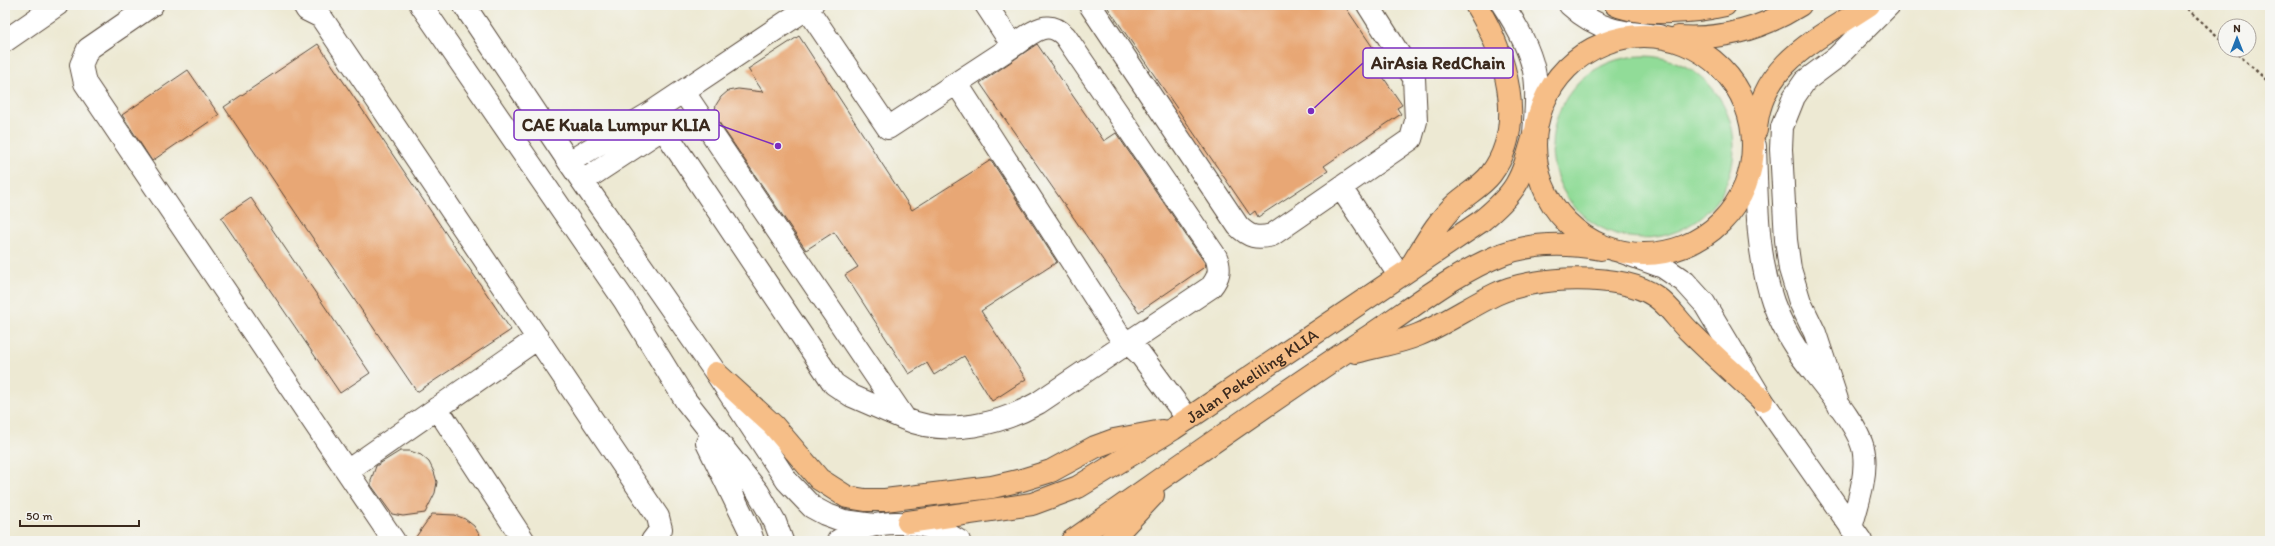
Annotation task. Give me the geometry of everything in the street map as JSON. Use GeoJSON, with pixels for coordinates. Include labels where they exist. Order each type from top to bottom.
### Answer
{"type":"FeatureCollection","features":[{"type":"Feature","properties":{"kind":"main road"},"geometry":{"type":"LineString","coordinates":[[1405,271],[1455,204],[1490,175],[1506,142],[1509,113],[1508,88],[1500,58],[1476,5]]}},
{"type":"Feature","properties":{"kind":"main road"},"geometry":{"type":"LineString","coordinates":[[1616,5],[1640,11],[1664,12],[1687,11],[1725,5]]}},
{"type":"Feature","properties":{"kind":"main road","name":"Jalan Pekeliling KLIA"},"geometry":{"type":"LineString","coordinates":[[908,522],[995,511],[1032,504],[1058,496],[1100,475],[1181,424],[1405,271],[1480,222],[1503,203],[1516,186],[1534,135],[1543,100],[1561,73],[1589,50],[1623,38],[1659,36],[1691,38],[1739,33],[1780,18],[1800,5]]}},
{"type":"Feature","properties":{"kind":"main road","name":"Jalan Pekeliling KLIA"},"geometry":{"type":"LineString","coordinates":[[1072,541],[1338,356],[1464,274],[1504,254],[1532,246],[1554,244],[1654,254],[1686,246],[1713,230],[1735,207],[1747,184],[1754,146],[1757,116],[1762,96],[1773,78],[1785,64],[1806,47],[1869,5]]}},
{"type":"Feature","properties":{"kind":"main road","name":"Jalan Pekeliling KLIA"},"geometry":{"type":"LineString","coordinates":[[1659,36],[1685,43],[1708,56],[1728,73],[1743,95],[1752,120],[1754,146]]}},
{"type":"Feature","properties":{"kind":"main road","name":"Jalan Pekeliling KLIA"},"geometry":{"type":"LineString","coordinates":[[1534,135],[1536,167],[1547,197],[1566,222],[1592,241],[1622,252]]}},
{"type":"Feature","properties":{"kind":"main road"},"geometry":{"type":"LineString","coordinates":[[1338,356],[1416,336],[1436,327],[1497,293],[1522,285],[1572,279],[1602,280],[1629,286],[1654,295],[1668,306],[1690,332],[1762,400]]}},
{"type":"Feature","properties":{"kind":"main road"},"geometry":{"type":"LineString","coordinates":[[716,373],[773,425],[819,479],[847,497],[865,500],[885,500],[992,487],[1022,480],[1051,471],[1095,447],[1114,440],[1181,424]]}},
{"type":"Feature","properties":{"kind":"main road"},"geometry":{"type":"LineString","coordinates":[[1110,541],[1183,463]]}},
{"type":"Feature","properties":{"kind":"street"},"geometry":{"type":"LineString","coordinates":[[5,41],[57,5]]}},
{"type":"Feature","properties":{"kind":"street"},"geometry":{"type":"LineString","coordinates":[[152,5],[88,49],[81,65],[82,75],[394,541]]}},
{"type":"Feature","properties":{"kind":"street"},"geometry":{"type":"LineString","coordinates":[[304,5],[307,10],[321,17],[658,516],[661,529],[652,541]]}},
{"type":"Feature","properties":{"kind":"street"},"geometry":{"type":"LineString","coordinates":[[421,5],[624,300],[686,401],[749,529],[753,541]]}},
{"type":"Feature","properties":{"kind":"street"},"geometry":{"type":"LineString","coordinates":[[464,5],[582,181],[716,373],[787,481],[799,495],[825,514],[844,521],[874,525]]}},
{"type":"Feature","properties":{"kind":"street"},"geometry":{"type":"LineString","coordinates":[[986,5],[1013,46]]}},
{"type":"Feature","properties":{"kind":"street"},"geometry":{"type":"LineString","coordinates":[[1090,5],[1245,233],[1253,237],[1272,235],[1411,139],[1415,130],[1416,92],[1414,78],[1368,5]]}},
{"type":"Feature","properties":{"kind":"street"},"geometry":{"type":"LineString","coordinates":[[1503,5],[1521,36],[1530,58],[1535,76],[1534,135]]}},
{"type":"Feature","properties":{"kind":"street"},"geometry":{"type":"LineString","coordinates":[[1570,5],[1597,25],[1621,32],[1659,36]]}},
{"type":"Feature","properties":{"kind":"street"},"geometry":{"type":"LineString","coordinates":[[1839,406],[1815,333],[1800,302],[1790,269],[1786,240],[1781,156],[1782,127],[1794,96],[1805,81],[1837,57],[1889,5]]}},
{"type":"Feature","properties":{"kind":"street"},"geometry":{"type":"LineString","coordinates":[[582,181],[657,121],[683,92],[810,6],[888,128],[957,84],[1038,29],[1045,27],[1060,30],[1065,36],[1216,257],[1220,266],[1219,274],[1211,287],[1038,403],[1010,416],[976,425],[943,427],[914,423],[852,396],[834,384],[657,121]]}},
{"type":"Feature","properties":{"kind":"street"},"geometry":{"type":"LineString","coordinates":[[957,84],[1119,335],[1140,354],[1181,424]]}},
{"type":"Feature","properties":{"kind":"street"},"geometry":{"type":"LineString","coordinates":[[683,92],[905,419]]}},
{"type":"Feature","properties":{"kind":"street"},"geometry":{"type":"LineString","coordinates":[[569,162],[657,121]]}},
{"type":"Feature","properties":{"kind":"street"},"geometry":{"type":"LineString","coordinates":[[1754,146],[1761,250],[1773,303],[1799,352],[1839,406],[1859,437],[1864,452],[1865,467],[1856,535]]}},
{"type":"Feature","properties":{"kind":"street"},"geometry":{"type":"LineString","coordinates":[[1342,188],[1405,271]]}},
{"type":"Feature","properties":{"kind":"street"},"geometry":{"type":"LineString","coordinates":[[1622,252],[1644,258],[1663,267],[1685,282],[1704,303],[1762,400],[1856,535]]}},
{"type":"Feature","properties":{"kind":"street"},"geometry":{"type":"LineString","coordinates":[[347,471],[538,338]]}},
{"type":"Feature","properties":{"kind":"street"},"geometry":{"type":"LineString","coordinates":[[686,401],[758,492],[775,522],[782,541]]}},
{"type":"Feature","properties":{"kind":"street"},"geometry":{"type":"LineString","coordinates":[[436,408],[524,541]]}},
{"type":"Feature","properties":{"kind":"street","name":"Jalan Pekeliling KLIA"},"geometry":{"type":"LineString","coordinates":[[838,541],[846,535],[874,525],[908,522],[945,532],[959,541]]}},
{"type":"Feature","properties":{"kind":"path"},"geometry":{"type":"LineString","coordinates":[[2183,5],[2217,36]]}},
{"type":"Feature","properties":{"kind":"path"},"geometry":{"type":"LineString","coordinates":[[2242,58],[2270,83]]}},
{"type":"Feature","properties":{"kind":"green space"},"geometry":{"type":"Polygon","coordinates":[[[1652,56],[1661,57],[1686,66],[1708,82],[1724,104],[1733,129],[1733,165],[1724,190],[1708,212],[1686,228],[1670,234],[1652,238],[1634,238],[1625,237],[1600,228],[1585,218],[1572,205],[1562,190],[1553,165],[1552,138],[1553,129],[1562,104],[1572,89],[1585,76],[1600,66],[1625,57],[1652,56]]]}},
{"type":"Feature","properties":{"kind":"building"},"geometry":{"type":"Polygon","coordinates":[[[1106,5],[1344,5],[1384,64],[1377,68],[1402,105],[1397,108],[1401,114],[1324,166],[1328,171],[1258,217],[1255,211],[1250,215],[1106,5]]]}},
{"type":"Feature","properties":{"kind":"building"},"geometry":{"type":"Polygon","coordinates":[[[799,36],[912,210],[991,160],[1057,262],[981,311],[1026,379],[992,401],[964,356],[934,375],[927,363],[909,374],[845,275],[858,267],[834,232],[806,250],[714,115],[716,105],[721,97],[728,91],[738,89],[763,92],[748,69],[799,36]]]}},
{"type":"Feature","properties":{"kind":"building"},"geometry":{"type":"Polygon","coordinates":[[[318,44],[511,330],[417,392],[224,107],[318,44]]]}},
{"type":"Feature","properties":{"kind":"building"},"geometry":{"type":"Polygon","coordinates":[[[1037,44],[1104,141],[1116,133],[1205,263],[1206,266],[1139,312],[980,83],[1037,44]]]}},
{"type":"Feature","properties":{"kind":"building"},"geometry":{"type":"Polygon","coordinates":[[[188,70],[219,115],[152,161],[122,115],[188,70]]]}},
{"type":"Feature","properties":{"kind":"building"},"geometry":{"type":"Polygon","coordinates":[[[251,198],[370,373],[340,393],[221,218],[251,198]]]}},
{"type":"Feature","properties":{"kind":"building"},"geometry":{"type":"Polygon","coordinates":[[[400,451],[410,451],[421,455],[429,462],[434,472],[437,482],[435,493],[425,513],[403,516],[392,514],[371,485],[371,480],[376,466],[400,451]]]}},
{"type":"Feature","properties":{"kind":"building"},"geometry":{"type":"Polygon","coordinates":[[[432,514],[455,515],[465,519],[474,526],[483,541],[413,541],[432,514]]]}},
{"type":"Feature","properties":{"kind":"place","name":"AirAsia RedChain"},"geometry":{"type":"Point","coordinates":[1311,111]}},
{"type":"Feature","properties":{"kind":"place","name":"CAE Kuala Lumpur KLIA"},"geometry":{"type":"Point","coordinates":[778,146]}}]}
